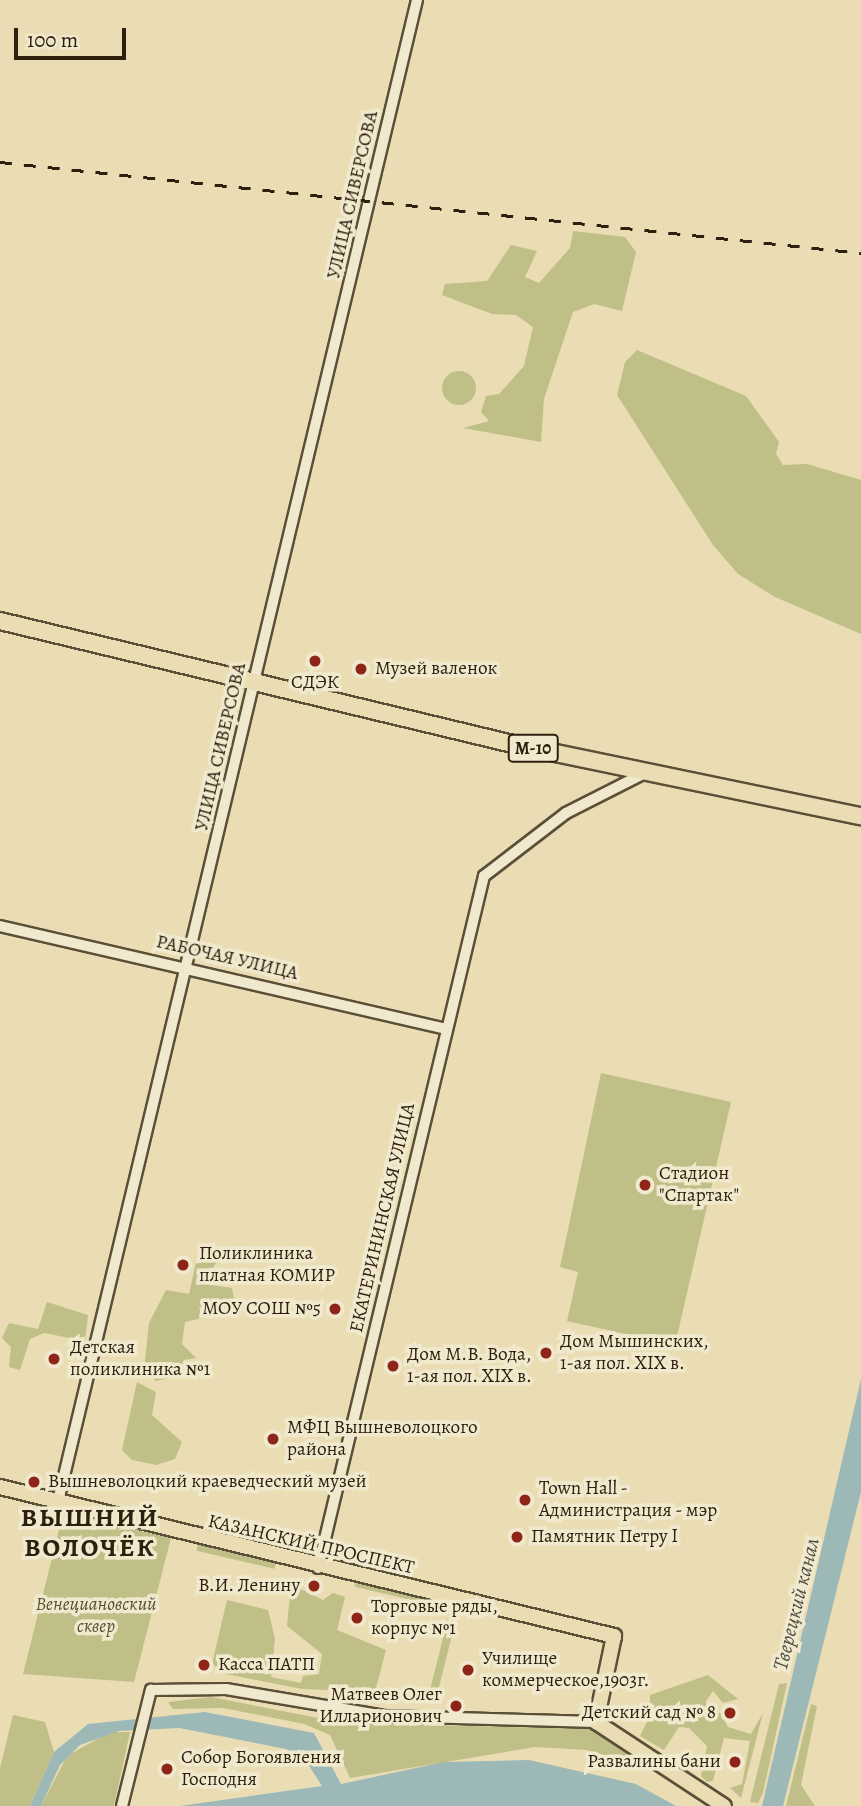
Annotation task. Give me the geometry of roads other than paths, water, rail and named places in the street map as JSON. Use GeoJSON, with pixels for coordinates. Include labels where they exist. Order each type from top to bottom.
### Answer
{"type":"FeatureCollection","features":[{"type":"Feature","properties":{"kind":"highway","name":"М-10"},"geometry":{"type":"LineString","coordinates":[[0,621],[645,773],[861,816]]}},
{"type":"Feature","properties":{"kind":"main road","name":"КАЗАНСКИЙ ПРОСПЕКТ"},"geometry":{"type":"LineString","coordinates":[[0,1487],[318,1568],[614,1636],[596,1722]]}},
{"type":"Feature","properties":{"kind":"main road"},"geometry":{"type":"LineString","coordinates":[[596,1722],[724,1806]]}},
{"type":"Feature","properties":{"kind":"street","name":"УЛИЦА СИВЕРСОВА"},"geometry":{"type":"LineString","coordinates":[[58,1501],[417,0]]}},
{"type":"Feature","properties":{"kind":"street","name":"ЕКАТЕРИНИНСКАЯ УЛИЦА"},"geometry":{"type":"LineString","coordinates":[[318,1568],[445,1029],[484,876],[566,813],[645,773]]}},
{"type":"Feature","properties":{"kind":"street","name":"РАБОЧАЯ УЛИЦА"},"geometry":{"type":"LineString","coordinates":[[0,926],[187,966],[445,1029]]}},
{"type":"Feature","properties":{"kind":"street"},"geometry":{"type":"LineString","coordinates":[[122,1806],[149,1691],[226,1689],[386,1717],[596,1722]]}},
{"type":"Feature","properties":{"kind":"water"},"geometry":{"type":"Polygon","coordinates":[[[861,1379],[861,1492],[783,1806],[762,1806],[861,1379]]]}},
{"type":"Feature","properties":{"kind":"water"},"geometry":{"type":"Polygon","coordinates":[[[205,1712],[314,1733],[341,1784],[444,1762],[529,1760],[636,1784],[676,1806],[180,1806],[322,1786],[304,1758],[286,1749],[179,1728],[119,1731],[80,1745],[60,1765],[41,1806],[30,1806],[54,1752],[88,1724],[205,1712]]]}},
{"type":"Feature","properties":{"kind":"railway"},"geometry":{"type":"LineString","coordinates":[[0,162],[861,253]]}},
{"type":"Feature","properties":{"kind":"place","name":"СДЭК"},"geometry":{"type":"Point","coordinates":[315,661]}},
{"type":"Feature","properties":{"kind":"place","name":"Музей валенок"},"geometry":{"type":"Point","coordinates":[361,669]}},
{"type":"Feature","properties":{"kind":"place","name":"Стадион \"Спартак\""},"geometry":{"type":"Point","coordinates":[645,1185]}},
{"type":"Feature","properties":{"kind":"place","name":"Поликлиника платная КОМИР"},"geometry":{"type":"Point","coordinates":[183,1265]}},
{"type":"Feature","properties":{"kind":"place","name":"МОУ СОШ №5"},"geometry":{"type":"Point","coordinates":[335,1309]}},
{"type":"Feature","properties":{"kind":"place","name":"Дом Мышинских, 1-ая пол. XIX в."},"geometry":{"type":"Point","coordinates":[546,1353]}},
{"type":"Feature","properties":{"kind":"place","name":"Детская поликлиника №1"},"geometry":{"type":"Point","coordinates":[54,1359]}},
{"type":"Feature","properties":{"kind":"place","name":"Дом М.В. Вода, 1-ая пол. XIX в."},"geometry":{"type":"Point","coordinates":[393,1366]}},
{"type":"Feature","properties":{"kind":"place","name":"МФЦ Вышневолоцкого района"},"geometry":{"type":"Point","coordinates":[273,1439]}},
{"type":"Feature","properties":{"kind":"place","name":"Вышневолоцкий краеведческий музей"},"geometry":{"type":"Point","coordinates":[34,1482]}},
{"type":"Feature","properties":{"kind":"place","name":"Town Hall - Администрация - мэр"},"geometry":{"type":"Point","coordinates":[525,1500]}},
{"type":"Feature","properties":{"kind":"place","name":"Памятник Петру I"},"geometry":{"type":"Point","coordinates":[517,1537]}},
{"type":"Feature","properties":{"kind":"place","name":"В.И. Ленину"},"geometry":{"type":"Point","coordinates":[314,1586]}},
{"type":"Feature","properties":{"kind":"place","name":"Торговые ряды, корпус №1"},"geometry":{"type":"Point","coordinates":[357,1618]}},
{"type":"Feature","properties":{"kind":"place","name":"Касса ПАТП"},"geometry":{"type":"Point","coordinates":[204,1665]}},
{"type":"Feature","properties":{"kind":"place","name":"Училище коммерческое,1903г."},"geometry":{"type":"Point","coordinates":[468,1670]}},
{"type":"Feature","properties":{"kind":"place","name":"Матвеев Олег Илларионович"},"geometry":{"type":"Point","coordinates":[456,1706]}},
{"type":"Feature","properties":{"kind":"place","name":"Детский сад № 8"},"geometry":{"type":"Point","coordinates":[730,1713]}},
{"type":"Feature","properties":{"kind":"place","name":"Развалины бани"},"geometry":{"type":"Point","coordinates":[735,1762]}},
{"type":"Feature","properties":{"kind":"place","name":"Собор Богоявления Господня"},"geometry":{"type":"Point","coordinates":[167,1769]}},
{"type":"Feature","properties":{"kind":"district","name":"ВЫШНИЙ ВОЛОЧЁК"},"geometry":{"type":"Point","coordinates":[90,1533]}},
{"type":"Feature","properties":{"kind":"water label","name":"Тверецкий канал"},"geometry":{"type":"Point","coordinates":[796,1604]}},
{"type":"Feature","properties":{"kind":"park label","name":"Венециановский сквер"},"geometry":{"type":"Point","coordinates":[96,1616]}}]}
